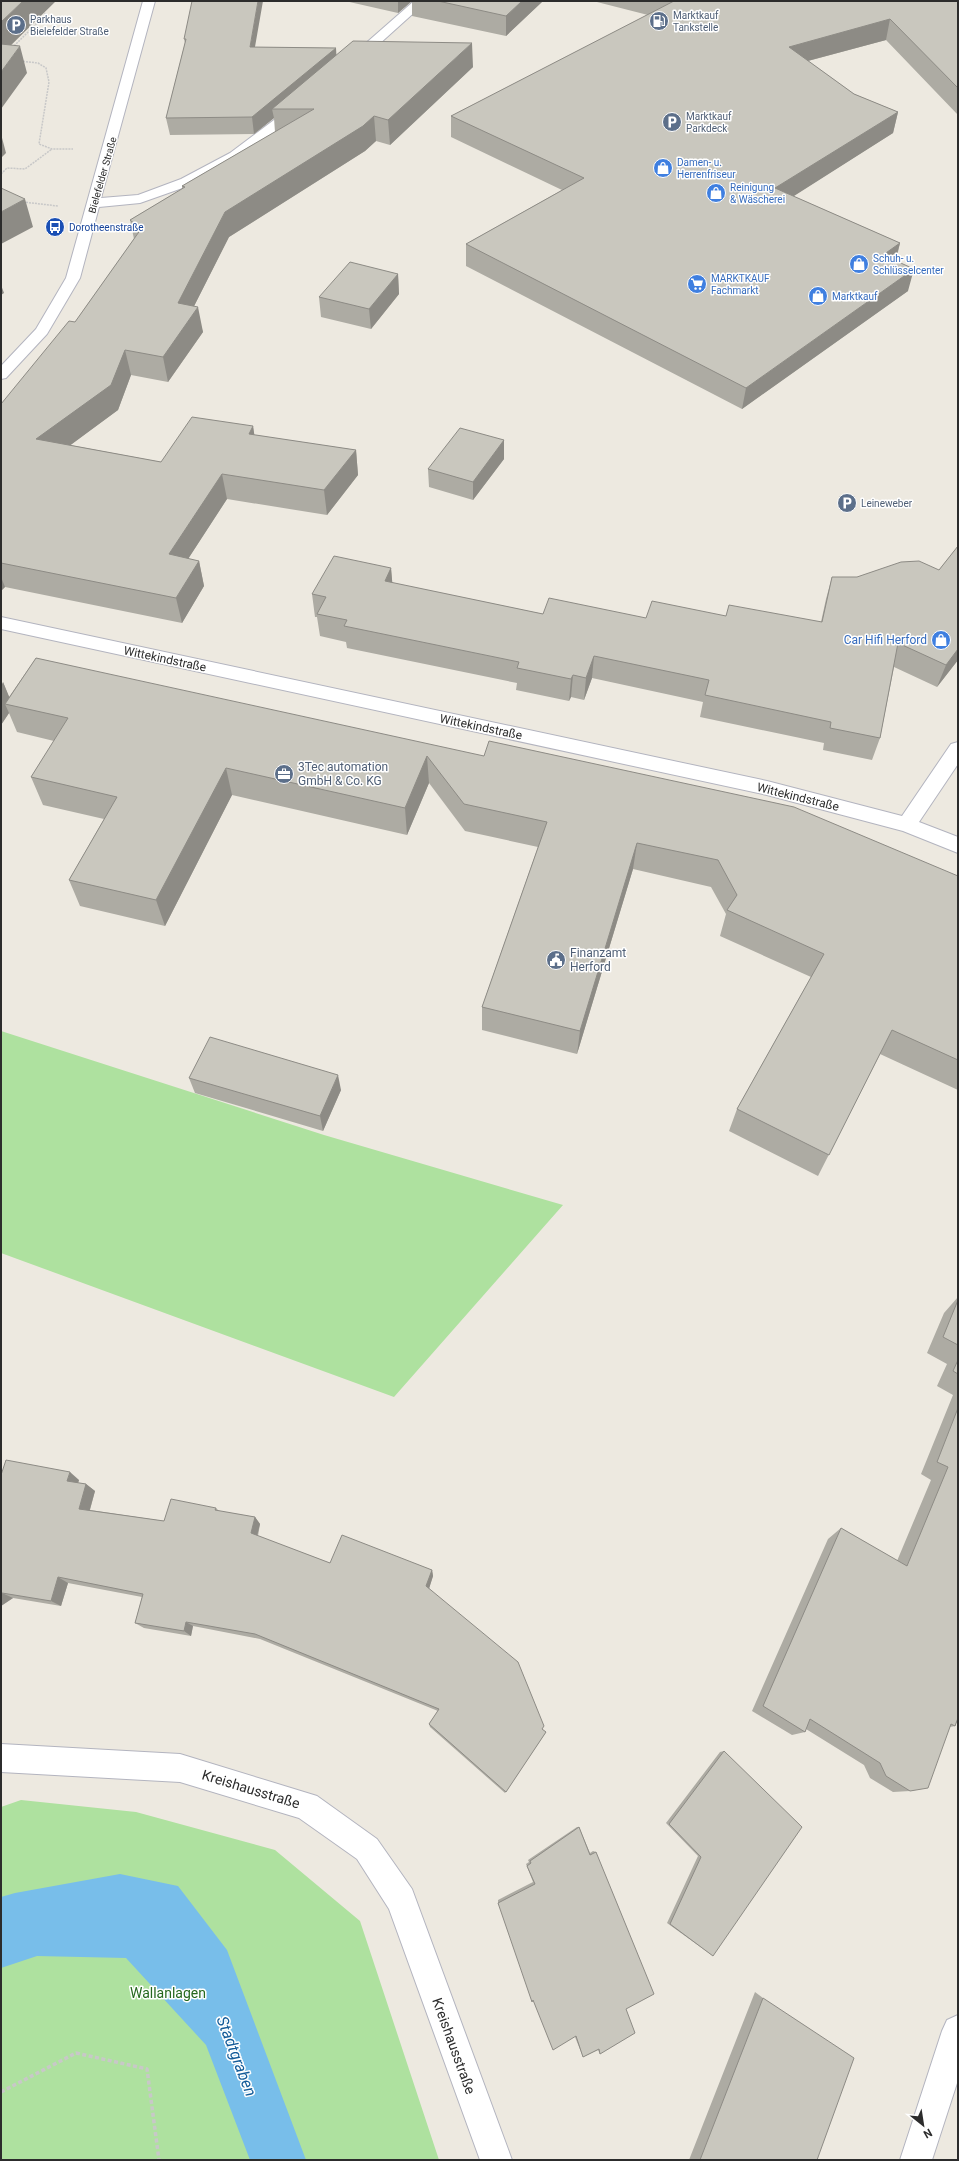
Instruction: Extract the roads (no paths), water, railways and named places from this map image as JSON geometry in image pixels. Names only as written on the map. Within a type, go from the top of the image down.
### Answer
[{"type":"street","name":"Bielefelder Straße","points":[[1,375],[42,331],[73,278],[110,150],[149,1]]},
{"type":"street","points":[[344,69],[421,1]]},
{"type":"street","points":[[94,203],[140,199],[186,182],[235,156],[266,134],[308,99]]},
{"type":"street","name":"Wittekindstraße","points":[[1,623],[767,788],[907,825],[958,845]]},
{"type":"street","points":[[907,825],[958,749]]},
{"type":"street","name":"Kreishausstraße","points":[[1,1758],[180,1768],[307,1806],[367,1849],[401,1900],[496,2160]]},
{"type":"street","points":[[916,2160],[958,2030]]},
{"type":"water","name":"Stadtgraben","points":[[120,1874],[178,1886],[227,1950],[306,2160],[250,2160],[206,2045],[126,1958],[37,1956],[1,1968],[1,1897],[15,1893]]},
{"type":"place","name":"Marktkauf Tankstelle","points":[[659,21]]},
{"type":"place","name":"Parkhaus Bielefelder Straße","points":[[16,25]]},
{"type":"place","name":"Marktkauf Parkdeck","points":[[672,122]]},
{"type":"place","name":"Damen- u. Herrenfriseur","points":[[663,168]]},
{"type":"place","name":"Reinigung & Wäscherei","points":[[716,193]]},
{"type":"place","name":"Dorotheenstraße","points":[[55,227]]},
{"type":"place","name":"Schuh- u. Schlüsselcenter","points":[[859,264]]},
{"type":"place","name":"MARKTKAUF Fachmarkt","points":[[697,284]]},
{"type":"place","name":"Marktkauf","points":[[818,296]]},
{"type":"place","name":"Leineweber","points":[[847,503]]},
{"type":"place","name":"Car Hifi Herford","points":[[941,640]]},
{"type":"place","name":"3Tec automation GmbH & Co. KG","points":[[284,774]]},
{"type":"place","name":"Finanzamt Herford","points":[[556,960]]},
{"type":"park label","name":"Wallanlagen","points":[[168,1993]]}]
